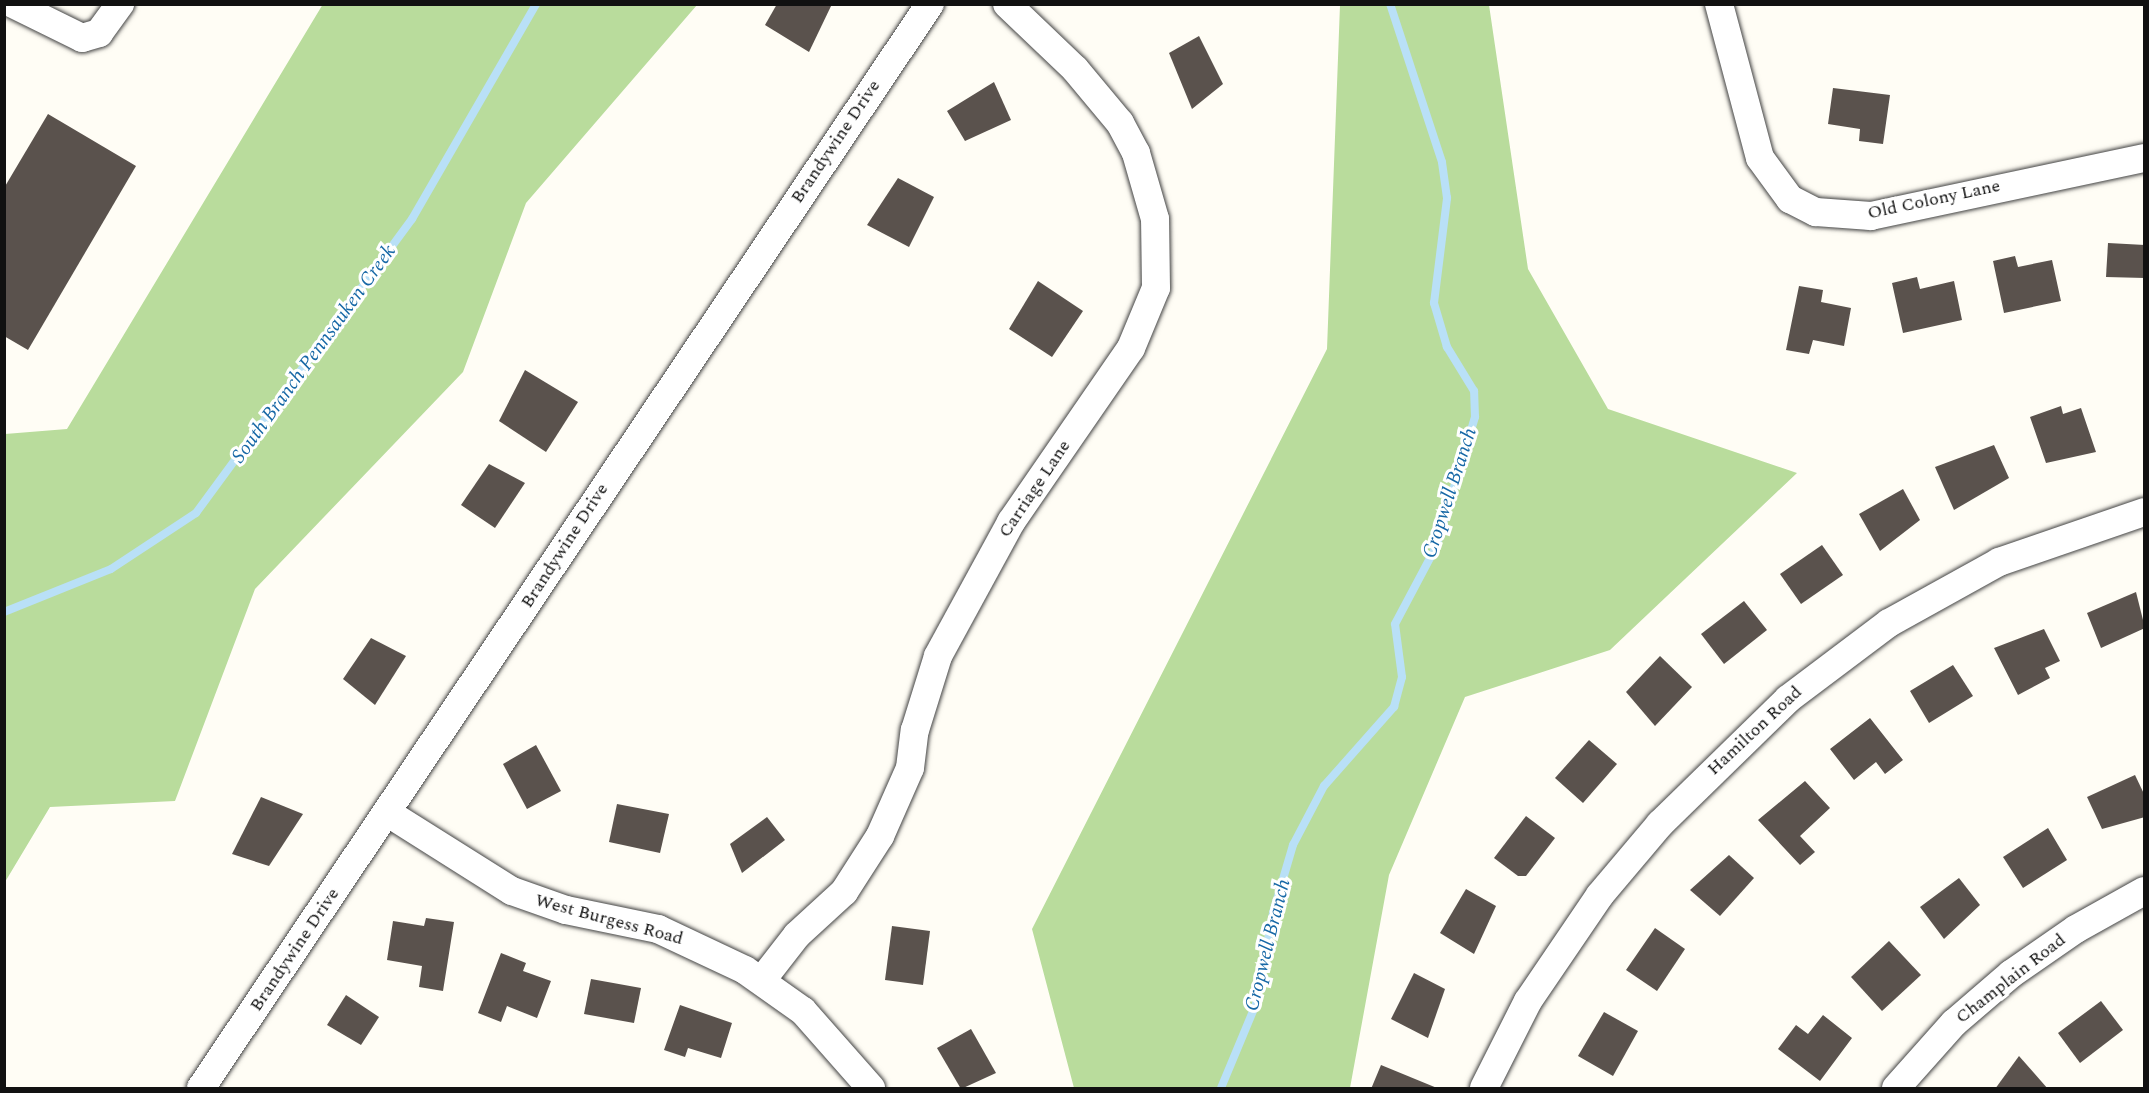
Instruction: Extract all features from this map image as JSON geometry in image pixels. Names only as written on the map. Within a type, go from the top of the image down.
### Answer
[{"type":"street","points":[[13,4],[82,38],[99,33],[120,4]]},
{"type":"street","name":"Brandywine Drive","points":[[201,1089],[930,4]]},
{"type":"street","name":"Carriage Lane","points":[[762,980],[797,935],[844,892],[880,836],[910,768],[915,730],[938,656],[1011,522],[1131,348],[1156,288],[1155,219],[1130,143],[1075,69],[1007,4]]},
{"type":"street","name":"Old Colony Lane","points":[[1719,4],[1760,158],[1790,199],[1816,212],[1871,216],[2145,158]]},
{"type":"street","name":"Hamilton Road","points":[[1484,1089],[1528,1002],[1600,895],[1660,824],[1788,699],[1889,623],[1999,562],[2145,512]]},
{"type":"street","name":"West Burgess Road","points":[[388,813],[512,891],[566,910],[658,929],[762,980],[826,1033],[871,1089]]},
{"type":"street","name":"Champlain Road","points":[[1896,1089],[1954,1023],[2011,974],[2076,929],[2145,891]]},
{"type":"green space","points":[[323,4],[697,5],[526,203],[463,372],[255,589],[175,801],[50,807],[5,882],[5,434],[67,429]]},
{"type":"green space","points":[[1340,5],[1489,5],[1528,269],[1608,409],[1797,473],[1610,650],[1465,697],[1389,875],[1350,1088],[1074,1088],[1032,929],[1327,349]]},
{"type":"building","points":[[777,4],[832,4],[809,52],[765,25]]},
{"type":"building","points":[[1199,36],[1223,84],[1192,109],[1169,53]]},
{"type":"building","points":[[994,82],[1011,120],[965,141],[947,111]]},
{"type":"building","points":[[1833,88],[1890,95],[1883,144],[1859,141],[1860,129],[1828,124]]},
{"type":"building","points":[[48,114],[136,166],[28,350],[4,336],[4,188]]},
{"type":"building","points":[[898,178],[934,197],[909,247],[867,225]]},
{"type":"building","points":[[2108,243],[2145,245],[2145,278],[2106,277]]},
{"type":"building","points":[[2015,256],[2018,267],[2052,260],[2061,301],[2004,313],[1993,261]]},
{"type":"building","points":[[1917,277],[1920,289],[1954,281],[1962,320],[1903,333],[1892,283]]},
{"type":"building","points":[[1038,281],[1083,311],[1052,357],[1009,329]]},
{"type":"building","points":[[1799,286],[1823,290],[1821,302],[1851,308],[1844,346],[1813,340],[1809,354],[1786,350]]},
{"type":"building","points":[[525,370],[578,402],[546,452],[499,421]]},
{"type":"building","points":[[2061,406],[2063,414],[2081,408],[2096,452],[2046,463],[2030,417]]},
{"type":"building","points":[[1994,445],[2009,478],[1954,510],[1935,467]]},
{"type":"building","points":[[489,464],[525,483],[495,528],[461,505]]},
{"type":"building","points":[[1903,489],[1920,520],[1880,551],[1859,514]]},
{"type":"building","points":[[1822,545],[1843,575],[1801,604],[1780,574]]},
{"type":"building","points":[[2136,592],[2145,628],[2101,648],[2087,613]]},
{"type":"building","points":[[1744,601],[1767,630],[1724,664],[1701,634]]},
{"type":"building","points":[[2044,629],[2060,661],[2045,668],[2050,678],[2018,695],[1994,648]]},
{"type":"building","points":[[371,638],[406,656],[375,705],[343,679]]},
{"type":"building","points":[[1660,656],[1692,687],[1655,726],[1626,692]]},
{"type":"building","points":[[1953,665],[1973,696],[1929,723],[1910,691]]},
{"type":"building","points":[[1870,718],[1903,760],[1885,774],[1876,762],[1854,780],[1830,749]]},
{"type":"building","points":[[1589,740],[1617,764],[1583,803],[1555,778]]},
{"type":"building","points":[[536,745],[561,791],[527,809],[503,764]]},
{"type":"building","points":[[2135,775],[2145,796],[2145,817],[2102,829],[2087,797]]},
{"type":"building","points":[[1805,781],[1830,808],[1800,836],[1815,852],[1800,865],[1758,820]]},
{"type":"building","points":[[261,797],[303,814],[269,866],[232,854]]},
{"type":"building","points":[[617,804],[669,814],[660,853],[609,842]]},
{"type":"building","points":[[1526,816],[1555,838],[1526,876],[1518,876],[1494,858]]},
{"type":"building","points":[[767,817],[785,840],[742,873],[730,844]]},
{"type":"building","points":[[2048,828],[2067,860],[2023,888],[2003,857]]},
{"type":"building","points":[[1729,855],[1754,878],[1720,916],[1690,890]]},
{"type":"building","points":[[1959,878],[1980,905],[1944,939],[1920,907]]},
{"type":"building","points":[[1466,889],[1496,906],[1474,954],[1440,933]]},
{"type":"building","points":[[426,918],[454,922],[443,991],[419,987],[422,966],[387,960],[393,921],[424,926]]},
{"type":"building","points":[[892,926],[930,931],[923,985],[885,980]]},
{"type":"building","points":[[1655,928],[1685,949],[1657,991],[1626,970]]},
{"type":"building","points":[[1889,941],[1921,975],[1882,1011],[1851,977]]},
{"type":"building","points":[[501,953],[526,963],[523,971],[551,981],[537,1018],[507,1006],[501,1022],[478,1013]]},
{"type":"building","points":[[1414,973],[1445,989],[1428,1038],[1391,1019]]},
{"type":"building","points":[[591,979],[641,988],[634,1023],[584,1014]]},
{"type":"building","points":[[346,995],[379,1017],[361,1045],[327,1025]]},
{"type":"building","points":[[2101,1001],[2123,1030],[2080,1063],[2058,1033]]},
{"type":"building","points":[[680,1005],[732,1023],[721,1058],[688,1048],[685,1057],[664,1050]]},
{"type":"building","points":[[1604,1012],[1638,1031],[1613,1076],[1578,1056]]},
{"type":"building","points":[[1823,1015],[1852,1038],[1820,1081],[1778,1049],[1796,1025],[1808,1034]]},
{"type":"building","points":[[971,1029],[996,1073],[961,1089],[937,1048]]},
{"type":"building","points":[[2019,1056],[2048,1089],[1995,1089]]},
{"type":"building","points":[[1381,1065],[1437,1088],[1437,1089],[1371,1089]]},
{"type":"waterway","name":"South Branch Pennsauken Creek","points":[[4,612],[111,569],[196,513],[412,219],[536,4]]},
{"type":"waterway","name":"Cropwell Branch","points":[[1221,1088],[1256,1004],[1273,913],[1293,845],[1324,786],[1394,707],[1402,677],[1395,624],[1436,547],[1475,417],[1474,391],[1447,347],[1434,303],[1447,198],[1442,162],[1390,4]]}]
